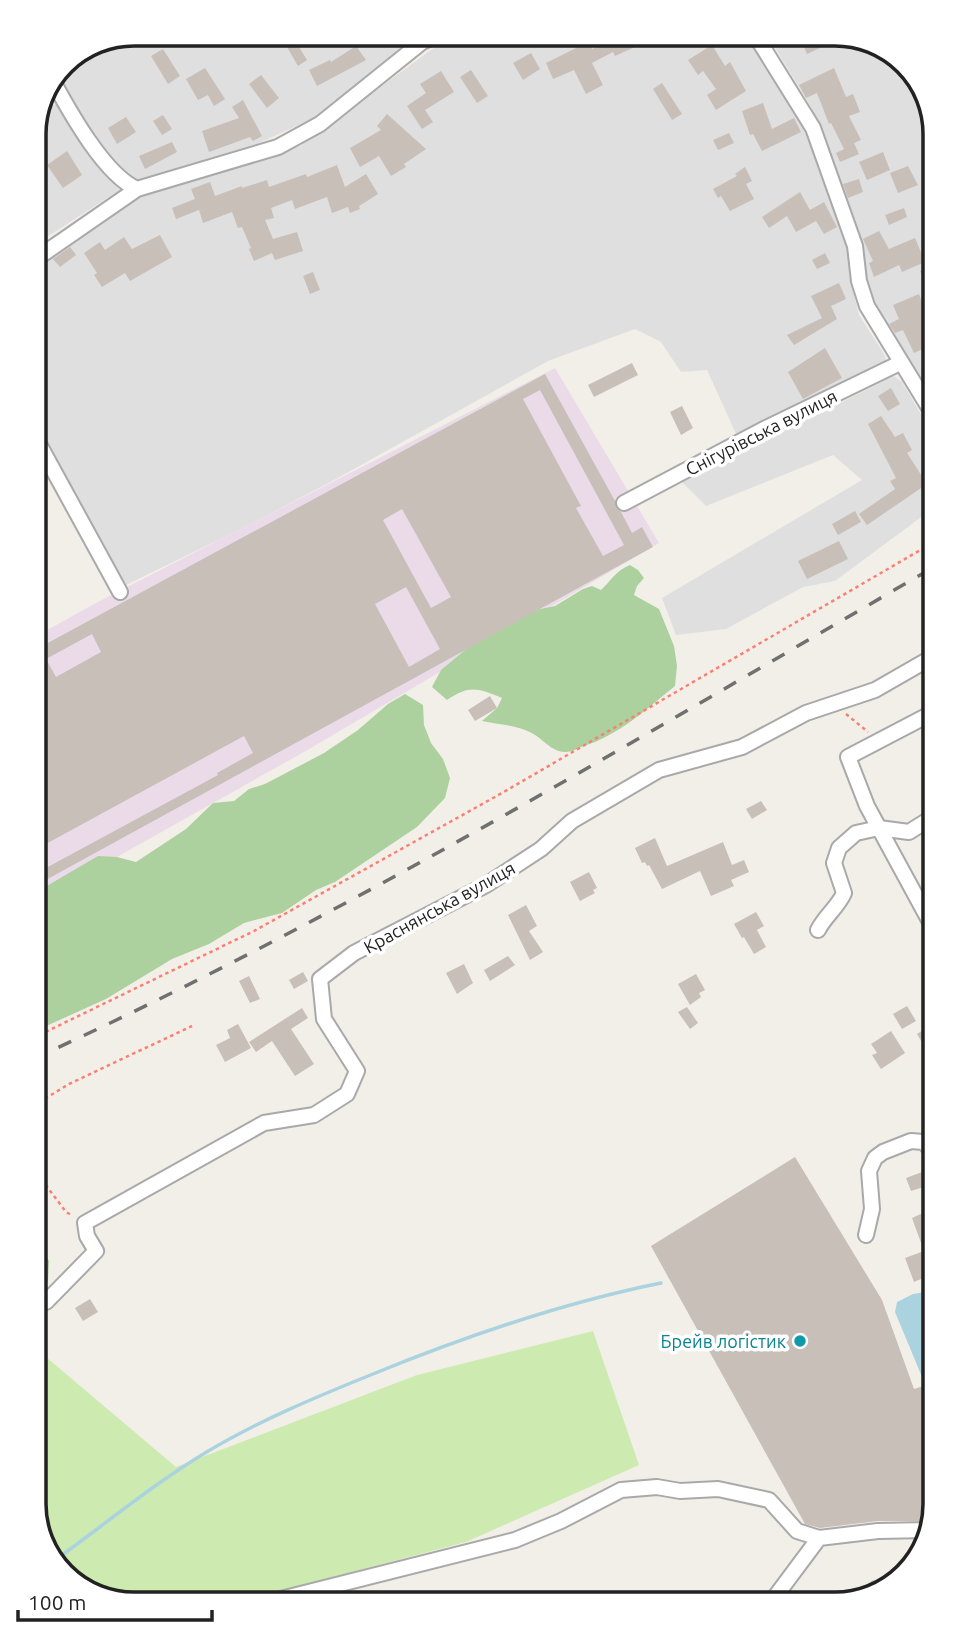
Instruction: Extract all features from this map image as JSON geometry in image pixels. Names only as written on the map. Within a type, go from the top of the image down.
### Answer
[{"type":"street","points":[[46,252],[137,189],[278,146],[320,124],[416,46]]},
{"type":"street","points":[[762,46],[813,128],[855,246],[859,281],[867,306],[923,399]]},
{"type":"street","points":[[58,89],[74,118],[119,178],[137,189]]},
{"type":"street","name":"Снігурівська вулиця","points":[[624,503],[766,428],[900,363]]},
{"type":"street","points":[[46,457],[120,592]]},
{"type":"street","name":"Краснянська вулиця","points":[[85,1223],[264,1123],[314,1115],[347,1094],[357,1071],[324,1019],[320,979],[354,953],[486,885],[541,849],[572,821],[659,770],[742,747],[806,713],[875,690],[923,662]]},
{"type":"street","points":[[923,717],[848,757],[867,806],[923,909]]},
{"type":"street","points":[[818,930],[839,904],[844,893],[834,863],[839,848],[856,833],[879,828],[909,832],[923,823]]},
{"type":"street","points":[[866,1235],[872,1209],[869,1171],[875,1158],[911,1141],[923,1142]]},
{"type":"street","points":[[46,1302],[96,1251],[87,1236],[85,1223]]},
{"type":"street","points":[[308,1592],[514,1540],[561,1521],[621,1490],[657,1486],[680,1491],[718,1489],[769,1500],[797,1531],[819,1538],[878,1531],[920,1530]]},
{"type":"street","points":[[779,1592],[819,1538]]},
{"type":"path","points":[[46,1032],[254,931],[502,793],[923,549]]},
{"type":"path","points":[[834,704],[878,741]]},
{"type":"path","points":[[46,1098],[69,1084],[192,1027]]},
{"type":"path","points":[[46,1186],[66,1213],[85,1223]]},
{"type":"shaded area","points":[[406,46],[316,117],[250,147],[135,180],[46,238],[48,111],[66,97],[60,85],[71,71],[100,52],[116,47]]},
{"type":"shaded area","points":[[436,46],[756,46],[795,106],[852,251],[849,274],[859,315],[887,363],[737,436],[707,370],[681,372],[661,342],[635,329],[548,361],[336,479],[126,585],[46,441],[46,256],[140,192],[300,146]]},
{"type":"shaded area","points":[[774,46],[841,46],[864,50],[884,60],[902,75],[919,105],[923,133],[923,391],[890,340],[865,282],[859,245],[811,107]]},
{"type":"shaded area","points":[[555,368],[659,543],[304,752],[46,897],[46,631]]},
{"type":"shaded area","points":[[894,376],[902,382],[923,418],[923,516],[835,581],[803,587],[726,629],[676,635],[662,598],[862,480],[833,455],[706,506],[682,482]]},
{"type":"shaded area","points":[[873,1580],[879,1581],[864,1588],[860,1589]]},
{"type":"green space","points":[[630,565],[644,578],[634,595],[659,609],[674,646],[677,666],[675,686],[620,729],[595,742],[562,752],[525,730],[482,721],[497,708],[502,698],[486,692],[468,690],[447,700],[432,687],[441,670],[471,645],[536,610],[555,606],[583,589],[592,586],[601,590],[617,573]]},
{"type":"green space","points":[[405,694],[423,705],[424,725],[450,778],[445,798],[417,827],[335,882],[316,890],[282,913],[244,923],[209,944],[172,959],[106,999],[46,1026],[46,886],[98,856],[136,862],[186,829],[213,803],[234,801],[249,789],[265,784],[324,753],[358,730],[388,704]]},
{"type":"green space","points":[[46,1256],[49,1261],[46,1282]]},
{"type":"green space","points":[[593,1331],[639,1465],[466,1542],[275,1592],[116,1591],[94,1583],[75,1571],[55,1544],[46,1516],[46,1357],[176,1467],[417,1375]]},
{"type":"water","points":[[923,1292],[922,1377],[895,1312],[897,1302]]},
{"type":"building","points":[[298,46],[307,60],[298,66],[287,47]]},
{"type":"building","points":[[356,46],[366,60],[317,86],[309,70],[330,60],[331,62]]},
{"type":"building","points":[[580,46],[590,46],[592,49],[599,46],[635,47],[615,56],[613,52],[592,63],[603,85],[586,94],[574,70],[553,79],[546,63]]},
{"type":"building","points":[[713,46],[725,66],[730,62],[746,91],[716,110],[707,95],[716,89],[703,71],[698,75],[688,60]]},
{"type":"building","points":[[804,46],[824,46],[807,54]]},
{"type":"building","points":[[163,49],[180,76],[168,84],[151,56]]},
{"type":"building","points":[[531,53],[540,69],[523,80],[513,63]]},
{"type":"building","points":[[205,68],[225,99],[214,106],[208,95],[198,100],[186,79]]},
{"type":"building","points":[[834,68],[846,97],[853,94],[860,112],[849,116],[861,140],[854,143],[859,154],[840,162],[836,153],[844,149],[831,123],[829,124],[817,93],[806,98],[799,85]]},
{"type":"building","points":[[471,70],[488,96],[477,103],[460,77]]},
{"type":"building","points":[[441,71],[454,92],[425,110],[433,122],[422,129],[407,106],[426,93],[420,84]]},
{"type":"building","points":[[261,75],[279,98],[267,108],[249,84]]},
{"type":"building","points":[[662,83],[682,114],[672,120],[653,89]]},
{"type":"building","points":[[243,100],[262,136],[253,141],[250,137],[209,152],[202,131],[239,118],[232,107]]},
{"type":"building","points":[[763,103],[772,129],[794,118],[801,132],[762,151],[753,134],[750,135],[742,111]]},
{"type":"building","points":[[387,114],[426,149],[391,176],[379,156],[360,167],[350,148],[381,130],[377,126]]},
{"type":"building","points":[[163,115],[172,129],[162,135],[153,121]]},
{"type":"building","points":[[126,117],[136,132],[117,144],[108,128]]},
{"type":"building","points":[[729,133],[734,143],[718,150],[713,140]]},
{"type":"building","points":[[172,142],[177,152],[145,169],[139,156]]},
{"type":"building","points":[[67,151],[82,175],[63,188],[47,165]]},
{"type":"building","points":[[883,152],[890,170],[867,180],[859,162]]},
{"type":"building","points":[[337,165],[345,187],[366,174],[378,194],[359,206],[360,209],[350,213],[348,207],[332,213],[327,197],[295,209],[292,200],[271,208],[274,218],[265,220],[273,239],[297,232],[303,251],[275,260],[272,253],[254,261],[242,227],[238,228],[232,212],[203,223],[199,210],[176,219],[172,208],[195,199],[191,189],[210,182],[215,196],[267,180],[269,187],[306,174],[307,177]]},
{"type":"building","points":[[908,166],[918,185],[898,193],[890,173]]},
{"type":"building","points":[[745,167],[752,181],[746,184],[754,199],[730,211],[713,189],[737,176],[735,174]]},
{"type":"building","points":[[859,179],[863,192],[848,198],[843,184]]},
{"type":"building","points":[[800,192],[810,210],[824,202],[837,227],[824,234],[816,221],[796,232],[787,216],[769,228],[762,217]]},
{"type":"building","points":[[904,208],[907,217],[889,225],[885,215]]},
{"type":"building","points":[[879,231],[889,249],[915,238],[923,263],[902,272],[899,265],[874,277],[869,263],[873,261],[863,239]]},
{"type":"building","points":[[160,235],[172,257],[130,281],[125,273],[102,287],[94,275],[97,273],[84,253],[100,242],[105,250],[124,237],[132,249]]},
{"type":"building","points":[[70,247],[76,255],[60,267],[53,259]]},
{"type":"building","points":[[825,253],[830,263],[817,269],[812,260]]},
{"type":"building","points":[[313,272],[320,290],[310,294],[303,276]]},
{"type":"building","points":[[839,283],[846,299],[831,306],[837,319],[794,345],[787,335],[822,318],[811,296]]},
{"type":"building","points":[[919,294],[923,304],[923,349],[914,353],[903,330],[895,333],[889,324],[899,319],[893,305]]},
{"type":"building","points":[[825,348],[842,378],[803,399],[788,372]]},
{"type":"building","points":[[632,363],[638,375],[594,397],[588,385]]},
{"type":"building","points":[[545,374],[615,501],[616,508],[632,533],[642,527],[653,547],[46,880],[46,868],[218,775],[217,773],[253,753],[244,736],[46,844],[46,659],[46,644]],"holes":[[[540,390],[624,545],[603,556],[576,508],[581,506],[523,399]],[[402,509],[451,597],[431,608],[383,520]],[[406,587],[440,649],[409,667],[375,604]],[[92,634],[101,652],[56,677],[46,659]]]},
{"type":"building","points":[[891,388],[900,404],[888,411],[878,396]]},
{"type":"building","points":[[682,406],[693,428],[681,435],[670,412]]},
{"type":"building","points":[[881,416],[895,437],[903,433],[912,450],[907,453],[923,478],[923,487],[867,525],[859,514],[895,489],[890,481],[896,478],[868,424]]},
{"type":"building","points":[[855,511],[861,522],[838,535],[832,524]]},
{"type":"building","points":[[839,541],[848,559],[807,579],[798,561]]},
{"type":"building","points":[[490,696],[497,708],[475,721],[468,710]]},
{"type":"building","points":[[761,801],[767,810],[752,819],[746,809]]},
{"type":"building","points":[[655,838],[667,866],[723,842],[732,865],[744,860],[749,872],[731,880],[734,886],[711,896],[700,871],[662,889],[649,865],[642,863],[635,848]]},
{"type":"building","points":[[589,872],[597,888],[593,890],[595,893],[580,901],[570,882]]},
{"type":"building","points":[[526,905],[537,926],[529,931],[543,952],[530,960],[508,915]]},
{"type":"building","points":[[756,912],[764,926],[757,930],[766,947],[754,954],[734,924]]},
{"type":"building","points":[[508,956],[515,965],[490,981],[484,970]]},
{"type":"building","points":[[464,964],[473,983],[457,994],[446,973]]},
{"type":"building","points":[[303,972],[308,981],[294,989],[289,980]]},
{"type":"building","points":[[696,974],[705,990],[699,993],[701,997],[690,1005],[678,984]]},
{"type":"building","points":[[249,976],[260,999],[250,1003],[239,981]]},
{"type":"building","points":[[907,1006],[916,1021],[902,1029],[893,1014]]},
{"type":"building","points":[[687,1007],[698,1023],[690,1029],[678,1012]]},
{"type":"building","points":[[302,1008],[308,1018],[291,1029],[314,1064],[295,1076],[272,1041],[256,1052],[249,1042]]},
{"type":"building","points":[[238,1024],[251,1048],[225,1062],[216,1045],[230,1038],[227,1030]]},
{"type":"building","points":[[923,1030],[923,1044],[917,1034]]},
{"type":"building","points":[[891,1031],[905,1053],[881,1069],[872,1055],[877,1053],[871,1044]]},
{"type":"building","name":"Брейв логістик","points":[[795,1157],[882,1300],[914,1389],[923,1386],[922,1521],[878,1521],[820,1528],[805,1524],[651,1246]]},
{"type":"building","points":[[923,1172],[923,1187],[911,1191],[906,1178]]},
{"type":"building","points":[[923,1213],[923,1248],[912,1218]]},
{"type":"building","points":[[923,1251],[923,1284],[921,1279],[914,1282],[905,1258]]},
{"type":"building","points":[[90,1299],[98,1312],[83,1321],[75,1308]]},
{"type":"waterway","points":[[62,1555],[185,1465],[225,1441],[288,1410],[479,1334],[587,1300],[661,1283]]},
{"type":"railway","points":[[46,1053],[149,1004],[378,886],[923,574]]},
{"type":"place","name":"Брейв логістик","points":[[800,1341]]}]
